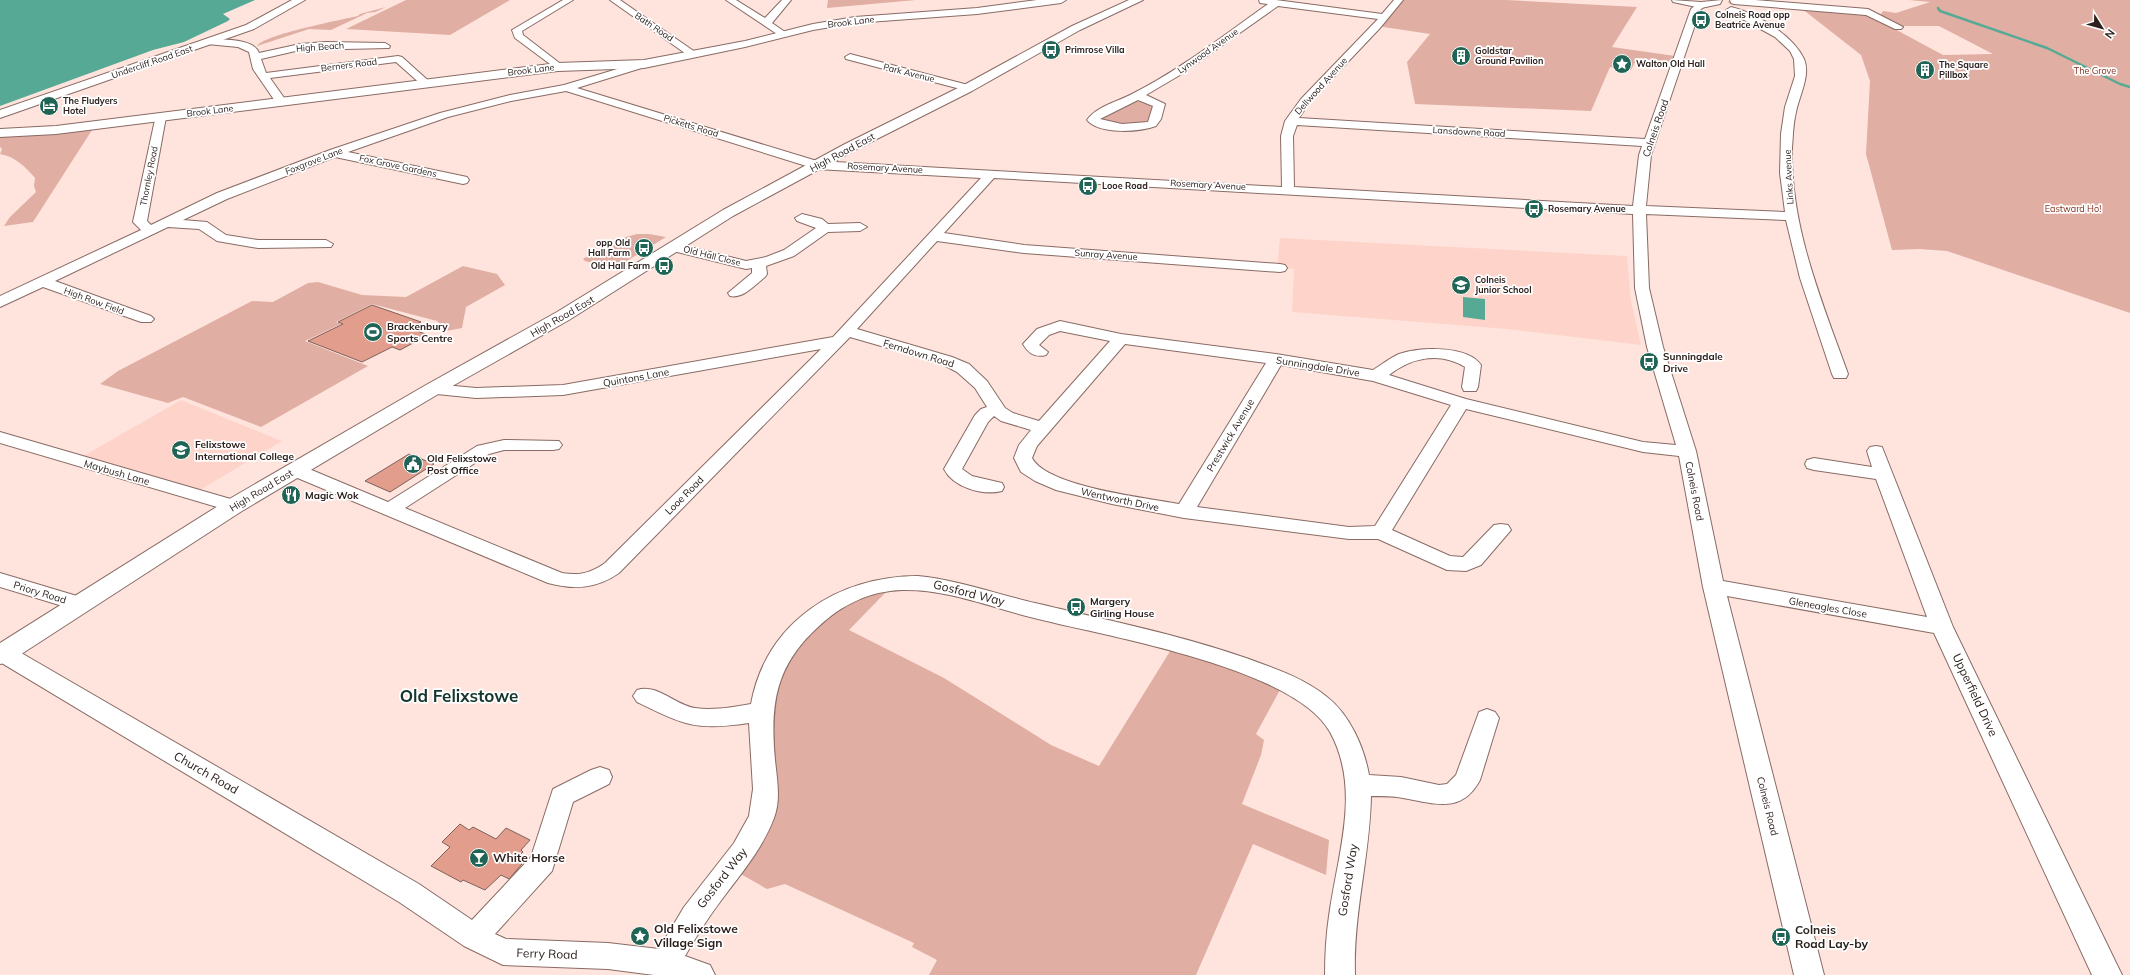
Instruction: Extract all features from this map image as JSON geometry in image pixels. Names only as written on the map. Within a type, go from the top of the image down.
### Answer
[{"type":"street","name":"Undercliff Road East","points":[[0,114],[250,27],[300,0]]},
{"type":"street","points":[[558,67],[518,36],[517,30],[569,0]]},
{"type":"street","name":"Bath Road","points":[[614,0],[693,54]]},
{"type":"street","points":[[730,0],[767,22],[783,34]]},
{"type":"street","points":[[767,22],[787,0]]},
{"type":"street","name":"Brook Lane","points":[[0,133],[56,130],[558,67],[644,64],[855,20],[978,11],[1061,0]]},
{"type":"street","points":[[1260,0],[1384,17]]},
{"type":"street","name":"Dellwood Avenue","points":[[1288,189],[1287,136],[1291,121],[1305,101],[1399,0]]},
{"type":"street","points":[[1112,2],[1132,3]]},
{"type":"street","name":"High Road East","points":[[1,654],[234,506],[433,389],[563,316],[728,213],[816,165],[968,88],[1076,28],[1132,3]]},
{"type":"street","name":"Lynwood Avenue","points":[[1137,96],[1156,102],[1159,105],[1155,119],[1150,125],[1138,128],[1108,126],[1093,120],[1097,115],[1137,96],[1172,76],[1276,3]]},
{"type":"street","name":"Links Avenue","points":[[1698,3],[1731,4],[1781,37],[1793,49],[1800,62],[1801,75],[1792,103],[1787,139],[1787,170],[1792,216],[1803,264],[1840,374]]},
{"type":"street","name":"Colneis Road","points":[[1698,3],[1648,143],[1643,166],[1639,210],[1642,250],[1642,288],[1648,317],[1687,451],[1714,587],[1809,975]]},
{"type":"street","points":[[1731,4],[1868,12],[1898,27]]},
{"type":"street","points":[[210,42],[249,47],[254,51],[258,69],[281,102]]},
{"type":"street","name":"High Beach","points":[[255,56],[300,47],[326,45],[385,46]]},
{"type":"street","name":"Park Avenue","points":[[850,58],[968,88]]},
{"type":"street","name":"Berners Road","points":[[263,76],[398,59],[427,84]]},
{"type":"street","name":"Foxgrove Lane","points":[[0,302],[222,196],[334,153],[444,115],[510,98],[566,88],[644,64]]},
{"type":"street","name":"Picketts Road","points":[[566,88],[816,165]]},
{"type":"street","name":"Thornley Road","points":[[149,230],[140,222],[160,117]]},
{"type":"street","name":"Lansdowne Road","points":[[1291,121],[1648,143]]},
{"type":"street","name":"Fox Grove Gardens","points":[[334,153],[463,180]]},
{"type":"street","name":"Rosemary Avenue","points":[[816,165],[1288,189],[1639,210],[1792,216]]},
{"type":"street","name":"Looe Road","points":[[295,470],[389,510],[566,581],[576,582],[594,578],[612,568],[842,336],[991,174]]},
{"type":"street","points":[[802,218],[817,222],[825,228],[860,227]]},
{"type":"street","points":[[166,222],[202,225],[222,238],[258,244],[326,244]]},
{"type":"street","name":"Old Hall Close","points":[[674,247],[739,263],[758,264],[789,253],[825,228]]},
{"type":"street","name":"Sunray Avenue","points":[[933,236],[1024,249],[1280,268]]},
{"type":"street","points":[[735,293],[760,274],[758,264]]},
{"type":"street","name":"High Row Field","points":[[43,282],[146,319]]},
{"type":"street","name":"Sunningdale Drive","points":[[1040,352],[1033,348],[1031,344],[1043,332],[1056,327],[1069,327],[1121,339],[1276,359],[1376,376],[1461,403],[1642,447],[1687,451]]},
{"type":"street","name":"Quintons Lane","points":[[433,389],[476,393],[563,390],[842,336]]},
{"type":"street","name":"Ferndown Road","points":[[842,336],[946,360],[963,368],[981,385],[997,410],[1007,417],[1043,428]]},
{"type":"street","name":"Wentworth Drive","points":[[1121,339],[1028,445],[1024,454],[1025,464],[1035,474],[1063,486],[1184,512],[1349,533],[1382,532],[1437,560],[1458,564],[1466,564],[1474,560],[1501,530]]},
{"type":"street","points":[[1376,376],[1405,357],[1424,354],[1452,356],[1467,360],[1472,365],[1470,387]]},
{"type":"street","name":"Prestwick Avenue","points":[[1184,512],[1276,359]]},
{"type":"street","points":[[1382,532],[1461,403]]},
{"type":"street","points":[[995,487],[967,481],[957,475],[953,469],[981,419],[987,413],[997,410]]},
{"type":"street","name":"Maybush Lane","points":[[0,437],[234,506]]},
{"type":"street","points":[[389,510],[483,450],[504,445],[553,445]]},
{"type":"street","name":"Upperfield Drive","points":[[1876,451],[1942,627],[2107,975]]},
{"type":"street","points":[[1814,464],[1884,474]]},
{"type":"street","name":"Priory Road","points":[[0,580],[79,604]]},
{"type":"street","name":"Gosford Way","points":[[666,963],[698,908],[745,851],[761,818],[766,796],[760,712],[766,685],[780,656],[799,632],[823,610],[841,599],[868,588],[888,584],[926,583],[964,589],[1033,610],[1179,643],[1229,660],[1292,686],[1324,708],[1339,726],[1351,749],[1360,785],[1359,814],[1342,907],[1340,975]]},
{"type":"street","name":"Gleneagles Close","points":[[1714,587],[1942,627]]},
{"type":"street","name":"Church Road","points":[[1,654],[409,893]]},
{"type":"street","points":[[645,696],[678,712],[697,717],[709,718],[760,712]]},
{"type":"street","points":[[1360,785],[1401,787],[1439,795],[1454,793],[1466,780],[1486,718]]},
{"type":"street","points":[[474,937],[543,863],[562,796],[600,777]]},
{"type":"street","name":"Ferry Road","points":[[409,893],[474,937],[503,952],[608,956],[666,963],[700,975]]},
{"type":"shaded area","name":"Colneis Junior School","points":[[1280,238],[1627,256],[1631,301],[1641,345],[1507,329],[1292,312],[1294,269],[1277,268]]},
{"type":"shaded area","name":"Felixstowe International College","points":[[181,400],[282,441],[195,493],[78,459]]},
{"type":"green space","points":[[406,0],[510,0],[450,35],[346,29]]},
{"type":"green space","points":[[828,0],[916,0],[827,8]]},
{"type":"green space","points":[[1399,0],[1506,0],[1637,7],[1612,47],[1675,56],[1672,63],[1637,58],[1631,70],[1610,67],[1591,111],[1415,104],[1407,62],[1430,34],[1377,26]]},
{"type":"green space","points":[[1909,0],[2130,0],[2130,313],[1947,251],[1920,249],[1892,250],[1866,154],[1870,81],[1861,55],[1801,8],[1728,3],[1729,1],[1865,13],[1943,55],[1993,54],[1939,26],[1901,26],[1874,13],[1881,14],[1883,11],[1896,13],[1930,2]]},
{"type":"green space","points":[[386,7],[371,14],[375,12],[367,13],[331,30],[309,29],[257,46],[273,37],[288,32],[358,16],[360,14]]},
{"type":"green space","points":[[1136,101],[1156,105],[1150,122],[1145,125],[1107,124],[1096,118]]},
{"type":"green space","points":[[92,130],[33,222],[4,226],[10,217],[36,192],[34,186],[35,178],[28,170],[10,157],[0,154],[2,149],[0,147],[0,137]]},
{"type":"green space","points":[[637,234],[649,234],[666,237],[617,267],[613,268],[585,261],[583,259],[608,251],[612,249],[613,243],[619,239]]},
{"type":"green space","points":[[463,266],[497,274],[505,285],[466,307],[462,328],[446,331],[437,321],[372,304],[336,322],[341,324],[305,341],[368,366],[261,427],[183,397],[168,403],[100,384],[118,371],[252,301],[273,302],[308,283],[318,282],[362,295],[406,297]]},
{"type":"green space","points":[[886,592],[849,630],[944,678],[1051,745],[1099,766],[1172,648],[1241,671],[1281,688],[1256,734],[1264,740],[1261,755],[1242,804],[1329,840],[1326,875],[1253,844],[1196,975],[929,975],[937,960],[912,947],[914,943],[785,884],[767,889],[739,873],[770,721],[773,692],[787,660],[809,632],[838,609],[869,595]]},
{"type":"water","points":[[0,0],[255,0],[223,14],[230,19],[228,21],[184,42],[153,50],[0,106]]},
{"type":"water","points":[[1463,297],[1485,299],[1485,320],[1463,317]]},
{"type":"building","name":"Brackenbury Sports Centre","points":[[372,305],[421,322],[409,328],[428,335],[400,350],[392,347],[362,362],[308,341],[343,324],[338,322]]},
{"type":"building","points":[[409,454],[434,464],[390,492],[365,481]]},
{"type":"building","points":[[460,824],[469,830],[473,827],[496,839],[506,828],[530,840],[521,850],[523,852],[515,860],[522,864],[509,879],[501,875],[485,890],[463,880],[461,882],[431,866],[450,847],[442,842]]},
{"type":"waterway","points":[[1938,8],[1940,11],[2047,48],[2120,84],[2130,87]]},
{"type":"place","name":"Colneis Road opp Beatrice Avenue","points":[[1701,20]]},
{"type":"place","name":"Primrose Villa","points":[[1051,50]]},
{"type":"place","name":"Goldstar Ground Pavilion","points":[[1461,56]]},
{"type":"place","name":"Walton Old Hall","points":[[1622,64]]},
{"type":"place","name":"The Square Pillbox","points":[[1925,70]]},
{"type":"place","name":"The Fludyers Hotel","points":[[49,106]]},
{"type":"place","name":"Looe Road","points":[[1088,186]]},
{"type":"place","name":"Rosemary Avenue","points":[[1534,209]]},
{"type":"place","name":"opp Old Hall Farm","points":[[644,248]]},
{"type":"place","name":"Old Hall Farm","points":[[664,266]]},
{"type":"place","name":"Colneis Junior School","points":[[1461,285]]},
{"type":"place","name":"Brackenbury Sports Centre","points":[[373,332]]},
{"type":"place","name":"Sunningdale Drive","points":[[1649,362]]},
{"type":"place","name":"Felixstowe International College","points":[[181,450]]},
{"type":"place","name":"Old Felixstowe Post Office","points":[[413,464]]},
{"type":"place","name":"Magic Wok","points":[[291,495]]},
{"type":"place","name":"Margery Girling House","points":[[1076,607]]},
{"type":"place","name":"White Horse","points":[[479,858]]},
{"type":"place","name":"Old Felixstowe Village Sign","points":[[640,936]]},
{"type":"place","name":"Colneis Road Lay-by","points":[[1781,937]]},
{"type":"district","name":"Old Felixstowe","points":[[459,696]]},
{"type":"park label","name":"The Grove","points":[[2095,71]]},
{"type":"park label","name":"Eastward Ho!","points":[[2073,209]]}]
